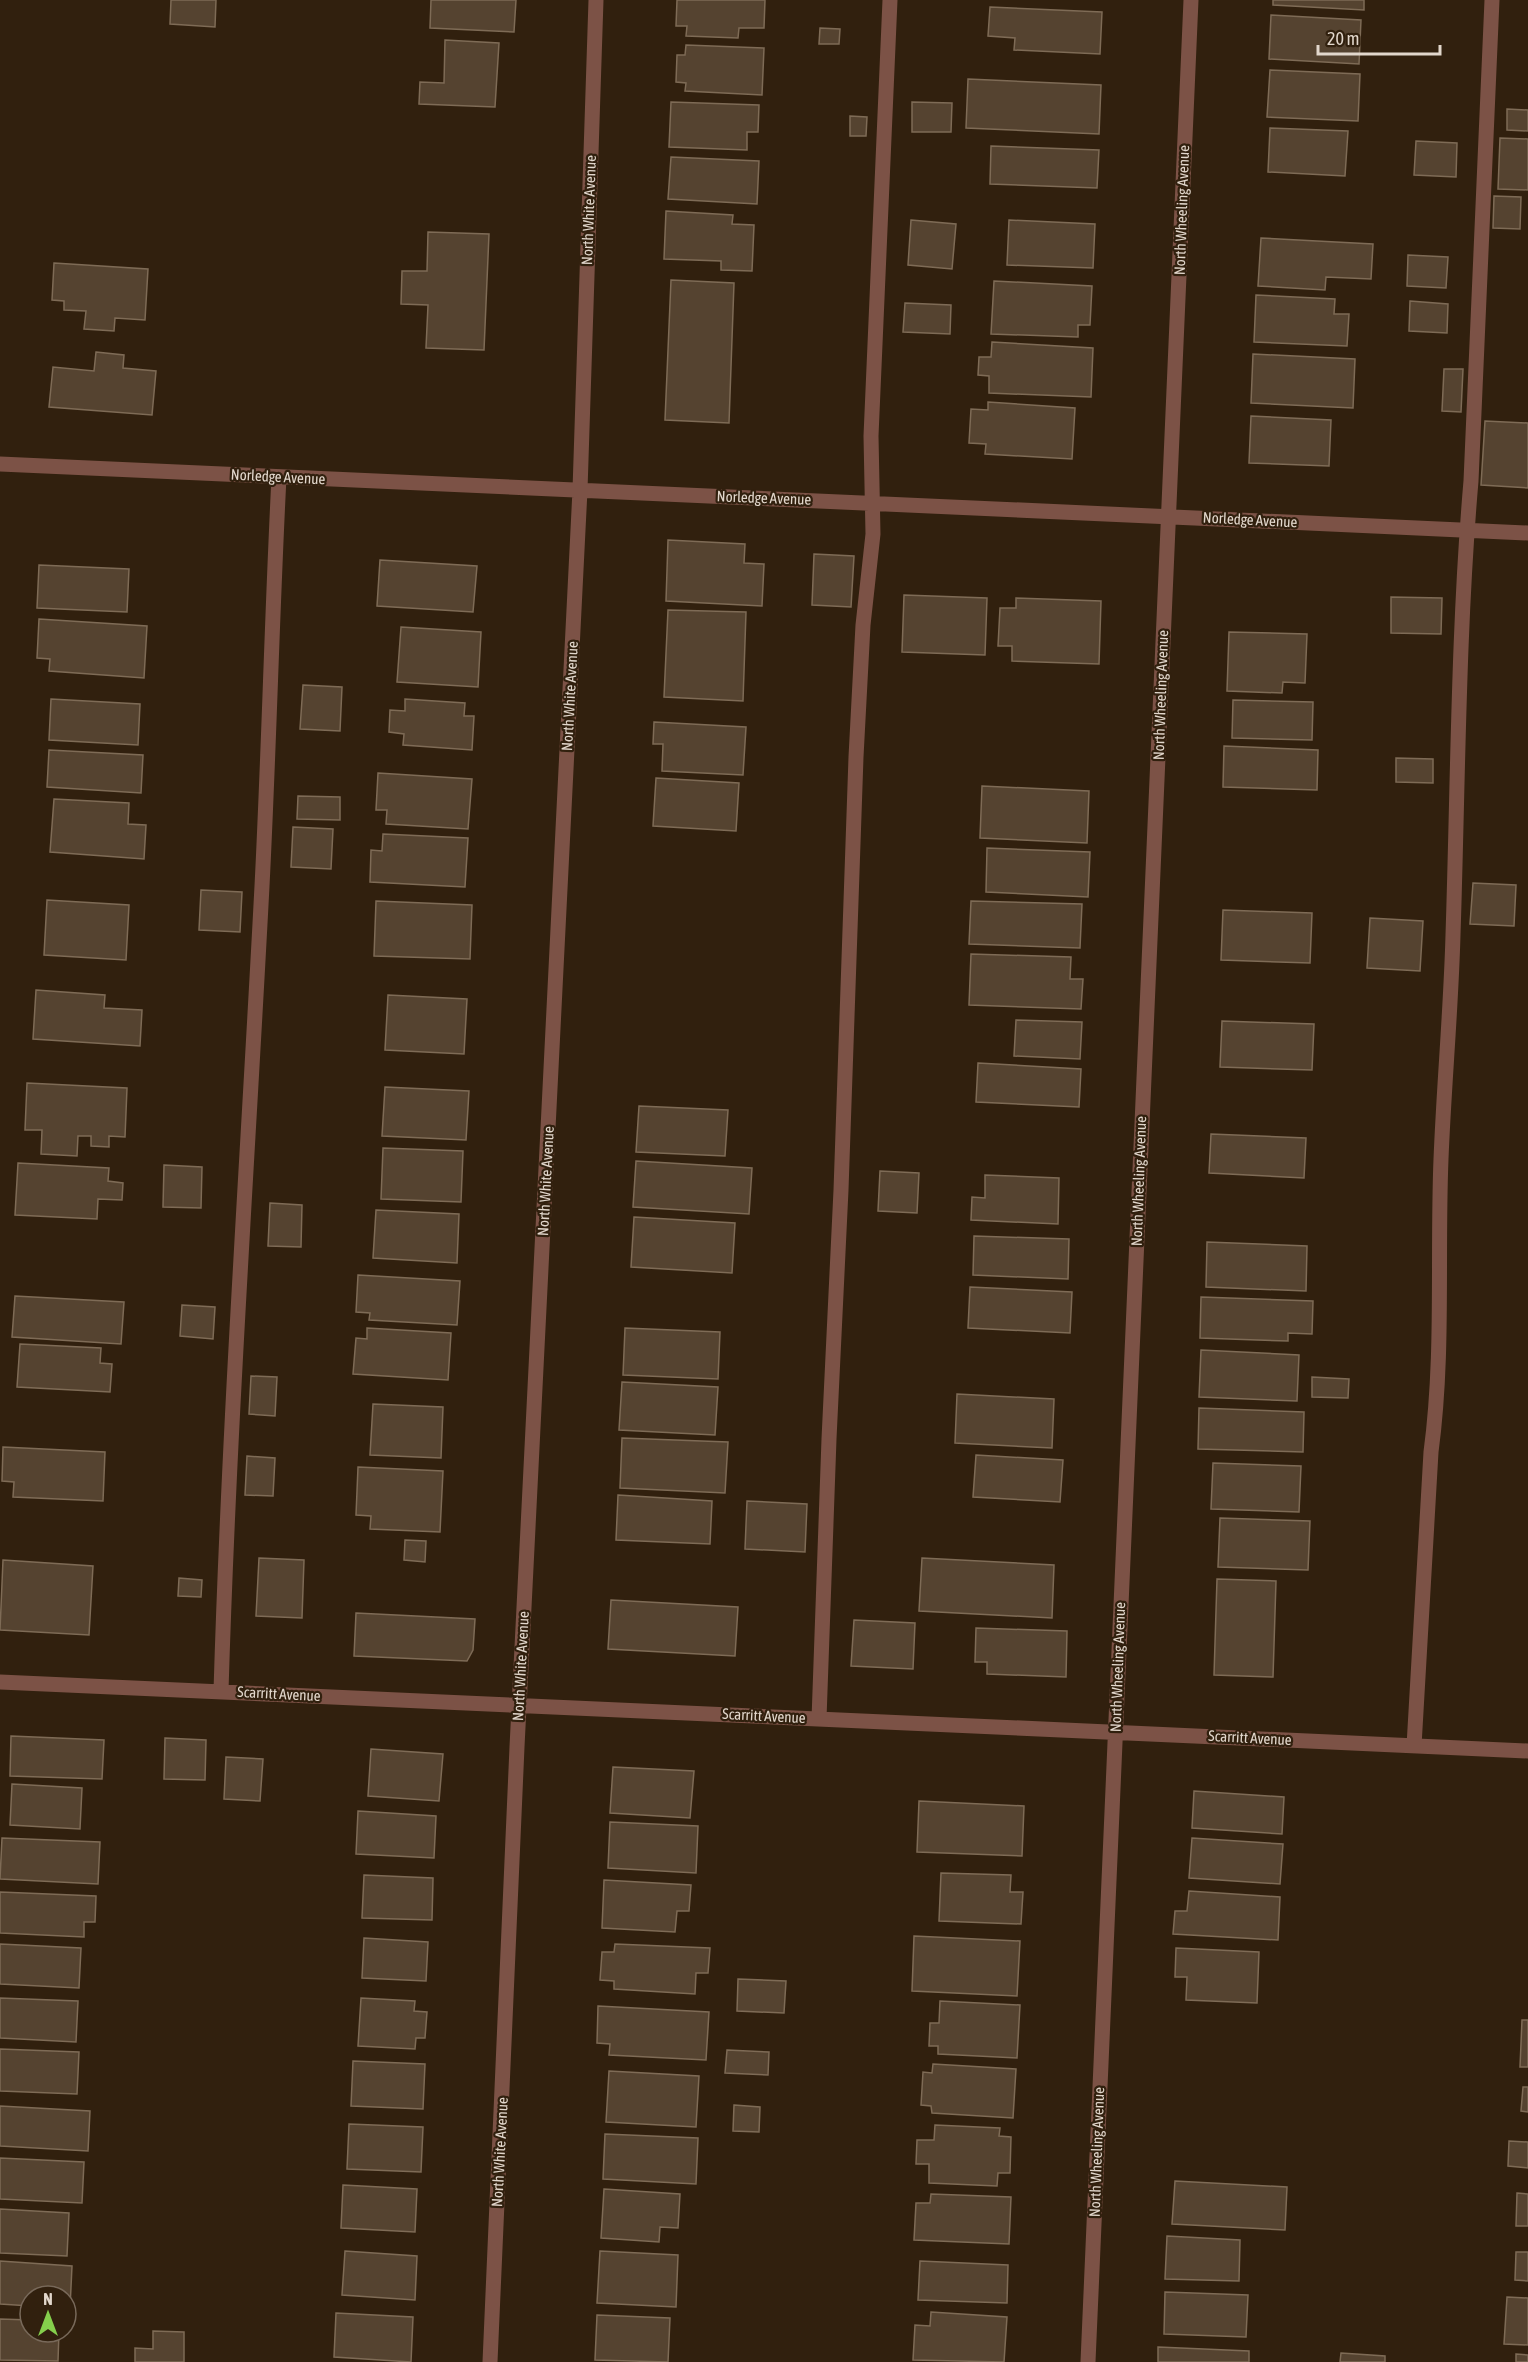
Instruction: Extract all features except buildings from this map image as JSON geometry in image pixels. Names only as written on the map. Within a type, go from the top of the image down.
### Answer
[{"type":"street","name":"North White Avenue","points":[[490,2362],[519,1705],[580,490],[596,0]]},
{"type":"street","points":[[819,1719],[829,1439],[842,1190],[856,757],[863,625],[873,534],[872,413],[890,0]]},
{"type":"street","name":"North Wheeling Avenue","points":[[1088,2362],[1191,0]]},
{"type":"street","points":[[1414,1746],[1438,1374],[1441,1159],[1452,972],[1467,530],[1483,234],[1492,0]]},
{"type":"street","name":"Norledge Avenue","points":[[0,464],[1528,532]]},
{"type":"street","points":[[221,1691],[226,1525],[262,883],[279,477]]},
{"type":"street","name":"Scarritt Avenue","points":[[0,1682],[1528,1751]]}]
